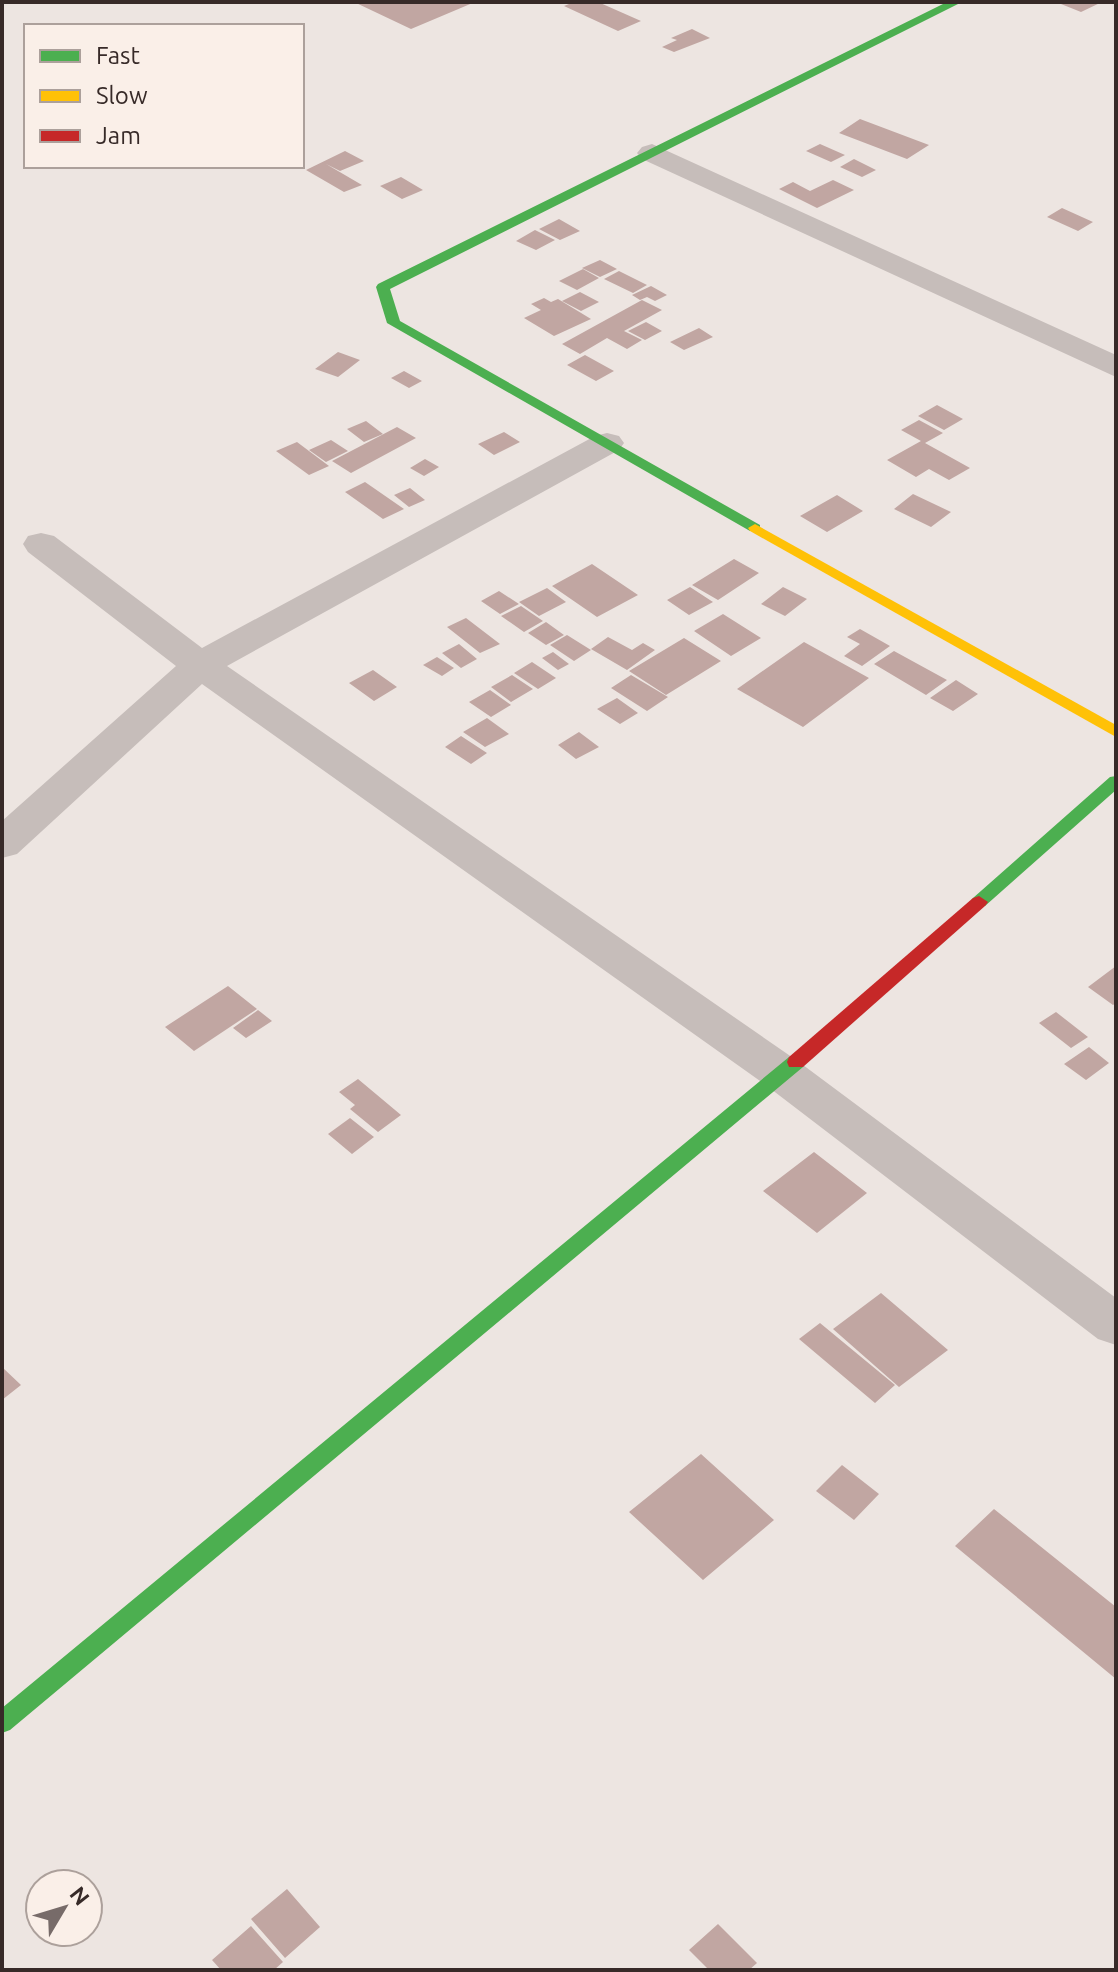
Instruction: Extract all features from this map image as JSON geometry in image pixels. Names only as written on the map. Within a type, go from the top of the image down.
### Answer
[{"type":"street","points":[[956,2],[383,287],[394,323],[1116,732]]},
{"type":"street","points":[[652,153],[1116,367]]},
{"type":"street","points":[[2,844],[200,665],[607,443]]},
{"type":"street","points":[[41,544],[200,665],[783,1074],[1116,1325]]},
{"type":"street","points":[[2,1722],[783,1074],[1116,781]]},
{"type":"building","points":[[354,2],[475,2],[411,29]]},
{"type":"building","points":[[574,2],[598,2],[641,21],[618,31],[564,6]]},
{"type":"building","points":[[1056,2],[1102,2],[1081,12]]},
{"type":"building","points":[[692,29],[710,38],[674,52],[662,47],[677,40],[671,38]]},
{"type":"building","points":[[860,119],[929,145],[907,159],[839,133]]},
{"type":"building","points":[[820,144],[845,155],[831,162],[806,151]]},
{"type":"building","points":[[345,151],[364,161],[340,171],[326,164],[362,185],[344,192],[306,170]]},
{"type":"building","points":[[854,159],[876,170],[862,177],[840,167]]},
{"type":"building","points":[[401,177],[423,190],[402,199],[380,186]]},
{"type":"building","points":[[833,180],[854,190],[817,208],[779,189],[793,182],[810,191]]},
{"type":"building","points":[[1062,208],[1093,222],[1078,231],[1047,217]]},
{"type":"building","points":[[559,219],[580,231],[560,240],[539,229]]},
{"type":"building","points":[[535,230],[555,240],[536,250],[516,241]]},
{"type":"building","points":[[600,260],[617,269],[600,277],[582,268]]},
{"type":"building","points":[[583,269],[599,278],[577,290],[559,281]]},
{"type":"building","points":[[619,271],[647,285],[633,293],[604,279]]},
{"type":"building","points":[[651,286],[667,295],[655,301],[647,297],[640,300],[632,295]]},
{"type":"building","points":[[580,292],[599,302],[581,311],[562,301]]},
{"type":"building","points":[[544,298],[551,302],[558,299],[591,319],[554,336],[524,318],[541,310],[531,304]]},
{"type":"building","points":[[642,300],[662,310],[624,331],[642,340],[627,349],[607,338],[580,354],[562,344]]},
{"type":"building","points":[[646,322],[662,331],[645,340],[628,331]]},
{"type":"building","points":[[699,328],[713,337],[684,350],[670,342]]},
{"type":"building","points":[[338,352],[360,360],[338,377],[315,369]]},
{"type":"building","points":[[585,355],[614,371],[596,381],[567,365]]},
{"type":"building","points":[[404,371],[422,381],[409,388],[391,378]]},
{"type":"building","points":[[937,405],[963,419],[944,430],[918,416]]},
{"type":"building","points":[[919,420],[943,433],[925,443],[970,468],[949,480],[929,469],[916,477],[887,460],[921,441],[901,430]]},
{"type":"building","points":[[366,421],[383,434],[364,442],[347,429]]},
{"type":"building","points":[[397,427],[416,438],[351,473],[332,461]]},
{"type":"building","points":[[504,432],[520,442],[494,455],[478,444]]},
{"type":"building","points":[[331,440],[348,451],[326,462],[309,450]]},
{"type":"building","points":[[297,442],[329,466],[309,475],[276,451]]},
{"type":"building","points":[[425,459],[439,467],[424,476],[410,468]]},
{"type":"building","points":[[365,482],[404,509],[383,519],[345,492]]},
{"type":"building","points":[[410,488],[425,500],[409,507],[394,495]]},
{"type":"building","points":[[913,494],[951,512],[931,527],[894,509]]},
{"type":"building","points":[[837,495],[863,511],[827,532],[800,516]]},
{"type":"building","points":[[734,559],[759,573],[718,600],[692,585]]},
{"type":"building","points":[[592,564],[638,595],[597,617],[552,586]]},
{"type":"building","points":[[690,587],[713,602],[689,615],[667,600]]},
{"type":"building","points":[[783,587],[807,599],[785,616],[761,604]]},
{"type":"building","points":[[547,588],[566,602],[539,616],[519,602]]},
{"type":"building","points":[[499,591],[519,604],[500,614],[481,601]]},
{"type":"building","points":[[521,606],[543,621],[524,632],[501,616]]},
{"type":"building","points":[[723,614],[761,638],[731,656],[694,631]]},
{"type":"building","points":[[466,618],[500,644],[480,653],[447,627]]},
{"type":"building","points":[[546,622],[564,635],[546,645],[528,633]]},
{"type":"building","points":[[860,629],[890,646],[862,666],[844,656],[860,644],[847,637]]},
{"type":"building","points":[[567,635],[591,650],[574,661],[550,645]]},
{"type":"building","points":[[608,637],[632,650],[643,643],[655,650],[627,670],[591,649]]},
{"type":"building","points":[[684,638],[721,661],[666,695],[629,671]]},
{"type":"building","points":[[804,642],[869,678],[803,727],[737,689]]},
{"type":"building","points":[[459,644],[477,659],[461,668],[442,653]]},
{"type":"building","points":[[894,651],[947,680],[926,695],[874,664]]},
{"type":"building","points":[[553,652],[569,664],[558,670],[542,658]]},
{"type":"building","points":[[437,657],[454,668],[442,676],[423,665]]},
{"type":"building","points":[[532,662],[556,678],[538,689],[514,673]]},
{"type":"building","points":[[373,670],[397,687],[374,701],[349,683]]},
{"type":"building","points":[[512,675],[533,689],[511,702],[491,687]]},
{"type":"building","points":[[631,675],[668,697],[647,711],[611,688]]},
{"type":"building","points":[[956,680],[978,694],[953,711],[930,698]]},
{"type":"building","points":[[490,690],[511,705],[491,717],[469,702]]},
{"type":"building","points":[[617,698],[638,713],[620,724],[597,709]]},
{"type":"building","points":[[487,718],[509,734],[485,747],[463,732]]},
{"type":"building","points":[[579,732],[599,747],[576,759],[558,745]]},
{"type":"building","points":[[461,736],[487,753],[471,764],[445,747]]},
{"type":"building","points":[[1116,966],[1116,1003],[1113,1005],[1088,987]]},
{"type":"building","points":[[228,986],[257,1009],[194,1051],[165,1027]]},
{"type":"building","points":[[258,1010],[272,1021],[246,1038],[233,1028]]},
{"type":"building","points":[[1056,1012],[1088,1037],[1071,1048],[1039,1023]]},
{"type":"building","points":[[1089,1047],[1109,1063],[1086,1080],[1064,1064]]},
{"type":"building","points":[[358,1079],[401,1115],[378,1132],[350,1109],[355,1105],[339,1092]]},
{"type":"building","points":[[350,1118],[374,1137],[352,1154],[328,1134]]},
{"type":"building","points":[[814,1152],[867,1193],[817,1233],[763,1191]]},
{"type":"building","points":[[881,1293],[948,1350],[899,1387],[833,1329]]},
{"type":"building","points":[[820,1323],[895,1385],[875,1403],[799,1339]]},
{"type":"building","points":[[2,1367],[21,1385],[2,1400]]},
{"type":"building","points":[[701,1454],[774,1520],[703,1580],[629,1512]]},
{"type":"building","points":[[842,1465],[879,1494],[854,1520],[816,1491]]},
{"type":"building","points":[[994,1509],[1116,1607],[1116,1679],[955,1546]]},
{"type":"building","points":[[287,1889],[320,1927],[285,1958],[251,1919]]},
{"type":"building","points":[[718,1924],[757,1963],[749,1970],[709,1970],[689,1950]]},
{"type":"building","points":[[251,1926],[283,1962],[274,1970],[221,1970],[212,1960]]},
{"type":"traffic: fast","points":[[755,528],[394,323],[383,287],[956,2]]},
{"type":"traffic: fast","points":[[979,902],[1116,781]]},
{"type":"traffic: fast","points":[[2,1722],[796,1062]]},
{"type":"traffic: slow","points":[[755,528],[1116,732]]},
{"type":"traffic: jam","points":[[796,1062],[979,902]]}]
